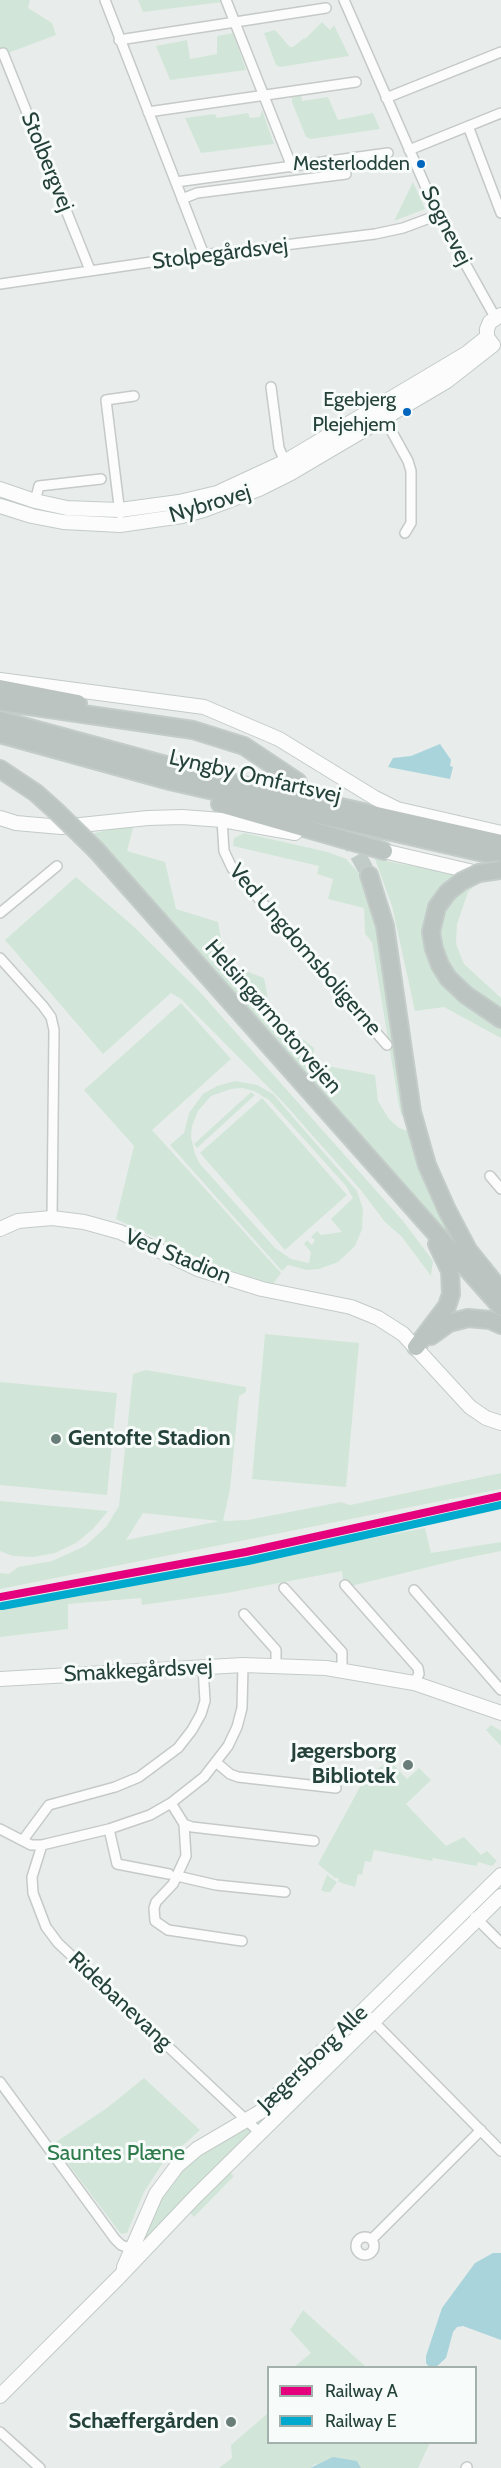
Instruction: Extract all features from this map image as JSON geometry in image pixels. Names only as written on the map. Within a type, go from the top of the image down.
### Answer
[{"type":"highway","points":[[0,688],[177,722],[193,730],[244,746],[298,782]]},
{"type":"highway","points":[[0,702],[193,730]]},
{"type":"highway","name":"Lyngby Omfartsvej","points":[[0,720],[133,758],[501,843]]},
{"type":"highway","name":"Lyngby Omfartsvej","points":[[0,734],[170,781],[501,857]]},
{"type":"highway","points":[[0,741],[384,851]]},
{"type":"highway","name":"Helsingørmotorvejen","points":[[4,772],[56,811],[96,850],[501,1307]]},
{"type":"highway","points":[[249,786],[300,791],[359,804],[397,809]]},
{"type":"highway","points":[[501,870],[479,873],[462,881],[448,892],[437,907],[431,932],[434,949],[448,978],[466,995],[501,1018]]},
{"type":"highway","points":[[369,875],[385,927],[412,1112],[427,1166],[468,1250],[501,1291]]},
{"type":"highway","points":[[416,1347],[447,1306],[452,1283],[444,1257],[421,1217]]},
{"type":"highway","points":[[416,1347],[443,1327],[460,1319],[475,1317],[501,1324]]},
{"type":"street","points":[[105,0],[204,255]]},
{"type":"street","points":[[226,0],[292,167]]},
{"type":"street","name":"Sognevej","points":[[344,0],[438,215],[498,316]]},
{"type":"street","points":[[119,40],[326,8]]},
{"type":"street","points":[[386,98],[501,52]]},
{"type":"street","name":"Stolbergvej","points":[[3,53],[90,270]]},
{"type":"street","points":[[148,112],[356,82]]},
{"type":"street","points":[[409,150],[501,113]]},
{"type":"street","points":[[468,126],[501,213]]},
{"type":"street","points":[[176,182],[388,153]]},
{"type":"street","points":[[182,199],[197,194],[346,174]]},
{"type":"street","name":"Stolpegårdsvej","points":[[0,284],[90,270],[375,234],[403,228],[438,215]]},
{"type":"street","points":[[494,344],[487,329],[498,316]]},
{"type":"street","name":"Nybrovej","points":[[0,506],[32,516],[79,523],[127,522],[182,516],[204,510],[259,489],[287,467],[381,413],[447,381],[494,344]]},
{"type":"street","points":[[271,387],[279,448],[287,467]]},
{"type":"street","points":[[127,522],[106,400],[134,396]]},
{"type":"street","points":[[381,413],[408,461],[411,471],[411,523],[405,533]]},
{"type":"street","name":"Nybrovej","points":[[0,489],[35,501],[127,522],[175,508],[179,502],[217,493],[287,467]]},
{"type":"street","points":[[32,516],[39,486],[101,479]]},
{"type":"street","points":[[0,680],[204,707],[279,739],[397,809],[501,833]]},
{"type":"street","points":[[0,818],[16,823],[61,828],[148,818],[182,817],[222,820],[384,851],[501,878]]},
{"type":"street","name":"Ved Ungdomsboligerne","points":[[222,820],[224,851],[232,868],[387,1045]]},
{"type":"street","points":[[0,913],[57,866]]},
{"type":"street","points":[[0,958],[43,1006],[51,1017],[54,1030],[52,1218]]},
{"type":"street","points":[[490,1176],[501,1189]]},
{"type":"street","name":"Ved Stadion","points":[[0,1229],[18,1221],[52,1218],[84,1222],[120,1232],[198,1269],[251,1286],[351,1307],[391,1324],[416,1347],[470,1407],[486,1418],[501,1423]]},
{"type":"street","points":[[345,1585],[418,1668],[419,1674],[414,1683]]},
{"type":"street","points":[[284,1588],[342,1652],[342,1669]]},
{"type":"street","points":[[414,1590],[501,1690]]},
{"type":"street","points":[[244,1614],[276,1650],[276,1665]]},
{"type":"street","points":[[0,1829],[31,1845],[42,1845],[109,1829],[150,1815],[171,1803],[191,1789],[217,1763],[237,1727],[242,1708],[243,1665]]},
{"type":"street","name":"Smakkegårdsvej","points":[[0,1679],[243,1665],[342,1669],[414,1683],[497,1712]]},
{"type":"street","points":[[22,1840],[49,1805],[115,1787],[139,1777],[178,1748],[201,1714],[205,1701],[203,1667]]},
{"type":"street","points":[[217,1763],[230,1774],[238,1777],[336,1788]]},
{"type":"street","points":[[171,1803],[184,1824],[186,1856],[154,1908],[155,1921],[160,1927],[168,1930],[242,1941]]},
{"type":"street","points":[[184,1824],[192,1827],[314,1841]]},
{"type":"street","points":[[109,1829],[117,1864],[216,1885],[285,1892]]},
{"type":"street","name":"Ridebanevang","points":[[42,1845],[32,1878],[33,1893],[46,1927],[58,1943],[260,2133]]},
{"type":"street","name":"Jægersborg Alle","points":[[135,2253],[151,2203],[169,2175],[197,2149],[260,2112],[501,1875]]},
{"type":"street","name":"Jægersborg Alle","points":[[0,2396],[119,2277],[135,2253],[501,1896]]},
{"type":"street","points":[[467,1908],[501,1943]]},
{"type":"street","points":[[363,2011],[501,2151]]},
{"type":"street","points":[[0,2082],[119,2243],[135,2253]]},
{"type":"street","points":[[372,2239],[481,2130]]},
{"type":"street","points":[[0,2432],[40,2468]]},
{"type":"green space","points":[[0,0],[30,0],[28,8],[52,23],[56,35],[8,53],[6,48],[0,52]]},
{"type":"green space","points":[[138,0],[221,0],[222,2],[143,12]]},
{"type":"green space","points":[[322,22],[330,30],[334,25],[349,56],[280,67],[276,65],[264,33],[275,30],[290,47],[293,47]]},
{"type":"green space","points":[[233,33],[246,70],[170,80],[156,46],[187,40],[190,59],[217,54],[217,36]]},
{"type":"green space","points":[[301,94],[302,101],[328,97],[338,120],[373,113],[380,129],[311,139],[306,137],[292,102],[292,95]]},
{"type":"green space","points":[[262,110],[274,144],[201,153],[185,118],[215,114],[217,118],[248,113],[250,118],[260,117]]},
{"type":"green space","points":[[413,182],[425,209],[394,221]]},
{"type":"green space","points":[[134,824],[127,851],[165,862],[176,909],[218,922],[225,963],[264,978],[271,1014],[314,1048],[312,1063],[375,1075],[378,1101],[389,1119],[399,1128],[411,1132],[471,1266],[91,834]]},
{"type":"green space","points":[[244,833],[328,852],[346,859],[358,872],[372,903],[379,937],[407,1119],[401,1114],[399,1106],[372,942],[365,934],[364,908],[328,899],[333,879],[317,874],[319,866],[233,846],[234,838]]},
{"type":"green space","points":[[375,859],[461,875],[446,886],[430,957],[501,1023],[501,1038],[444,1007],[415,1011],[392,906]]},
{"type":"green space","points":[[76,877],[132,925],[199,991],[403,1221],[433,1261],[431,1276],[402,1237],[385,1222],[360,1189],[282,1101],[181,999],[171,993],[103,1054],[5,940]]},
{"type":"green space","points":[[478,882],[468,892],[457,924],[456,944],[464,964],[501,998],[501,1012],[466,987],[443,962],[437,922],[459,890]]},
{"type":"green space","points":[[181,1003],[231,1059],[152,1130],[281,1273],[273,1284],[214,1265],[116,1219],[134,1146],[84,1090]]},
{"type":"green space","points":[[235,1081],[257,1085],[273,1094],[357,1191],[363,1209],[362,1229],[355,1246],[338,1262],[319,1269],[307,1270],[288,1265],[282,1271],[170,1145],[184,1133],[189,1113],[203,1094],[217,1086]],"holes":[[[242,1088],[254,1091],[269,1100],[346,1186],[353,1198],[331,1219],[342,1232],[321,1235],[317,1231],[311,1237],[315,1240],[312,1245],[307,1240],[304,1244],[311,1252],[309,1263],[291,1259],[275,1248],[200,1164],[195,1154],[191,1137],[192,1126],[198,1111],[211,1096],[231,1089]]]},
{"type":"green space","points":[[251,1092],[255,1095],[197,1148],[194,1144]]},
{"type":"green space","points":[[262,1098],[347,1195],[285,1250],[200,1153]]},
{"type":"green space","points":[[265,1334],[359,1343],[346,1487],[252,1479]]},
{"type":"green space","points":[[146,1370],[246,1387],[246,1392],[239,1396],[230,1489],[223,1521],[248,1520],[341,1502],[350,1505],[501,1473],[501,1489],[0,1589],[0,1573],[9,1574],[18,1567],[52,1561],[85,1546],[106,1527],[119,1506],[133,1374]],"holes":[[[143,1513],[220,1521],[126,1540]]]},
{"type":"green space","name":"Gentofte Stadion","points":[[0,1382],[117,1393],[107,1495],[0,1485]]},
{"type":"green space","points":[[0,1501],[108,1511],[93,1529],[76,1543],[55,1553],[33,1557],[13,1556],[0,1551]]},
{"type":"green space","points":[[425,1528],[431,1553],[501,1542],[501,1551],[351,1586],[343,1580],[342,1571],[227,1593],[142,1605],[141,1598],[68,1604],[68,1629],[0,1637],[0,1609]]},
{"type":"green space","points":[[491,1725],[501,1731],[501,1746],[486,1730]]},
{"type":"green space","points":[[390,1761],[407,1779],[419,1768],[431,1780],[406,1804],[446,1846],[464,1837],[481,1855],[487,1851],[497,1861],[492,1866],[478,1862],[477,1866],[433,1858],[432,1861],[374,1850],[371,1862],[365,1861],[362,1875],[358,1874],[355,1887],[338,1881],[339,1878],[335,1878],[318,1864],[366,1776]]},
{"type":"green space","points":[[327,1875],[337,1882],[330,1892],[321,1890]]},
{"type":"green space","points":[[467,1916],[470,1918],[373,2013],[370,2011]]},
{"type":"green space","points":[[365,2020],[259,2125],[256,2121]]},
{"type":"green space","name":"Sauntes Plæne","points":[[144,2078],[200,2130],[162,2164],[144,2192],[127,2233],[121,2234],[53,2144],[107,2108]]},
{"type":"green space","points":[[246,2127],[253,2133],[140,2247],[153,2206],[186,2161]]},
{"type":"green space","points":[[229,2172],[234,2176],[194,2217],[189,2212]]},
{"type":"green space","points":[[303,2310],[365,2366],[295,2366],[311,2353],[290,2330]]},
{"type":"green space","points":[[267,2414],[267,2444],[430,2444],[418,2468],[361,2468],[357,2461],[315,2464],[310,2468],[219,2468],[232,2458],[231,2445]]},
{"type":"water","points":[[440,744],[451,760],[450,766],[453,767],[450,779],[388,767],[393,758],[411,756]]},
{"type":"water","points":[[493,2253],[501,2253],[501,2340],[463,2326],[457,2327],[453,2332],[446,2358],[437,2366],[428,2366],[426,2356],[442,2308],[475,2263]]},
{"type":"water","points":[[333,2457],[357,2461],[361,2468],[310,2468]]},
{"type":"tunnel","points":[[346,834],[369,875]]},
{"type":"rail line","name":"A","points":[[0,1597],[246,1552],[501,1496]]},
{"type":"rail line","name":"E","points":[[2,1606],[248,1561],[501,1505]]},
{"type":"place","name":"Mesterlodden","points":[[421,164]]},
{"type":"place","name":"Egebjerg Plejehjem","points":[[407,412]]},
{"type":"place","name":"Gentofte Stadion","points":[[56,1439]]},
{"type":"place","name":"Jægersborg Bibliotek","points":[[408,1765]]},
{"type":"place","name":"Schæffergården","points":[[231,2422]]}]
